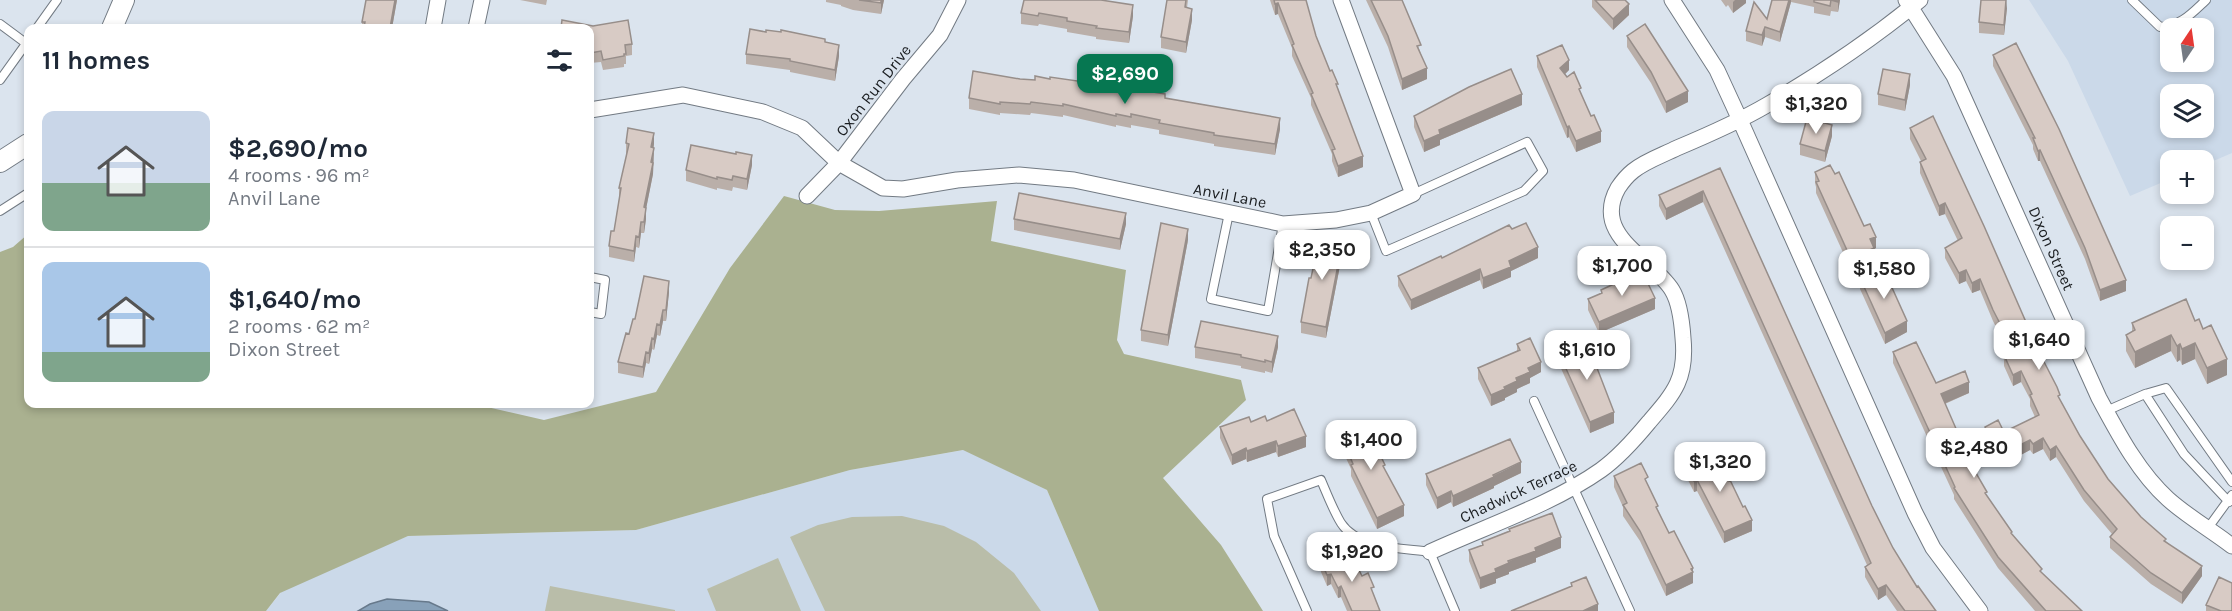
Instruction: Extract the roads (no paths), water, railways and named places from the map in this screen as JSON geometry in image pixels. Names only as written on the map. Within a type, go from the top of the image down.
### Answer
[{"type":"street","points":[[114,24],[124,0]]},
{"type":"street","points":[[434,24],[438,0]]},
{"type":"street","points":[[477,24],[482,0]]},
{"type":"street","name":"Oxon Run Drive","points":[[807,196],[839,163],[940,35],[958,0]]},
{"type":"street","points":[[1341,0],[1413,194]]},
{"type":"street","points":[[1672,0],[1717,70],[1915,513],[1933,548],[1980,611]]},
{"type":"street","name":"Chadwick Terrace","points":[[1430,552],[1573,488],[1603,469],[1636,437],[1672,395],[1679,383],[1684,362],[1684,343],[1682,322],[1673,291],[1621,240],[1613,219],[1611,204],[1619,187],[1633,171],[1740,120],[1821,71],[1912,2]]},
{"type":"street","name":"Dixon Street","points":[[1912,2],[1954,76],[2106,411],[2135,459],[2168,499],[2232,546]]},
{"type":"street","name":"Anvil Lane","points":[[594,109],[683,95],[763,112],[802,128],[839,163],[883,188],[903,189],[957,180],[1019,175],[1074,180],[1283,224],[1336,220],[1371,213],[1413,194]]},
{"type":"street","points":[[0,162],[24,147]]},
{"type":"lane","points":[[40,24],[57,0]]},
{"type":"lane","points":[[2132,0],[2160,27],[2173,27],[2185,20],[2206,0]]},
{"type":"lane","points":[[0,24],[24,39]]},
{"type":"lane","points":[[0,80],[24,47]]},
{"type":"lane","points":[[1371,213],[1386,251],[1524,191],[1543,171],[1527,142],[1413,194]]},
{"type":"lane","points":[[0,211],[24,196]]},
{"type":"lane","points":[[1229,213],[1211,299],[1268,311],[1283,224]]},
{"type":"lane","points":[[594,278],[605,280],[601,314],[594,313]]},
{"type":"lane","points":[[2106,411],[2145,394],[2166,388],[2232,482]]},
{"type":"lane","points":[[2145,394],[2184,454],[2230,499],[2208,528]]},
{"type":"lane","points":[[1533,401],[1630,611]]},
{"type":"lane","points":[[1307,611],[1274,536],[1267,499],[1321,480],[1342,524],[1348,530],[1364,540],[1375,543],[1430,552],[1455,611]]}]
